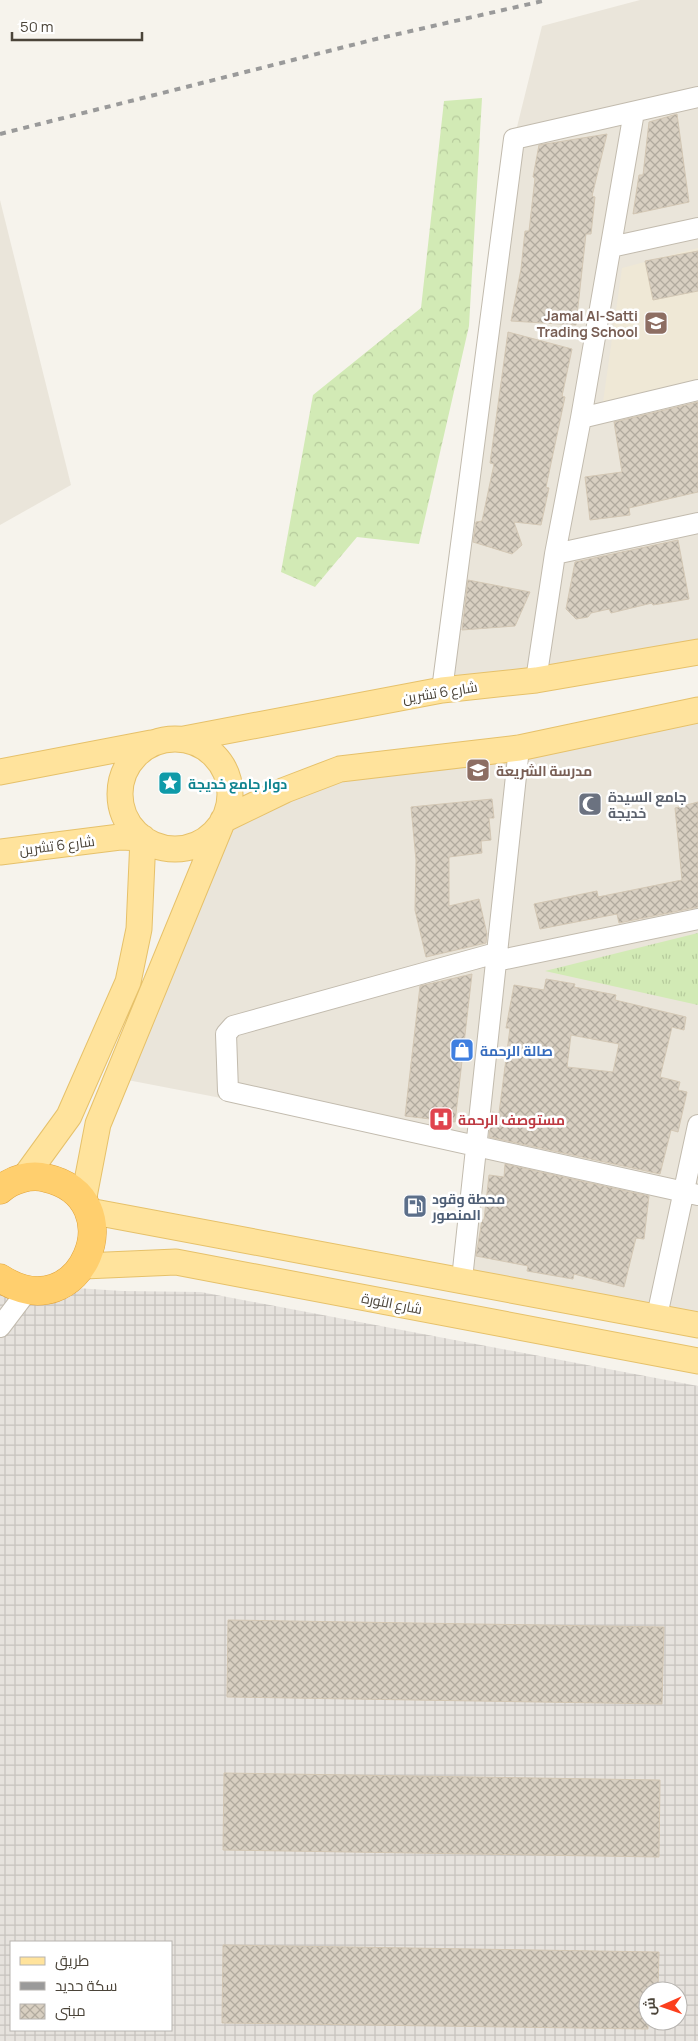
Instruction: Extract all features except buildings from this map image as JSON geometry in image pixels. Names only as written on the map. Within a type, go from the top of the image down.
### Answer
[{"type":"highway","points":[[0,1190],[6,1185],[24,1178],[41,1177],[57,1180],[72,1189],[86,1206],[93,1229],[91,1248],[84,1266],[60,1286],[44,1290],[28,1290],[13,1286],[0,1278]]},
{"type":"main road","name":"شارع 6 تشرين","points":[[184,740],[442,690],[536,680],[698,652]]},
{"type":"main road","points":[[156,742],[141,750],[129,763],[122,778],[120,795],[123,812],[131,827],[143,838],[160,847],[178,849],[196,844],[212,834],[223,820],[285,790],[340,769],[519,748],[698,710]]},
{"type":"main road","points":[[0,772],[170,739],[184,740],[200,745],[214,756],[224,769],[229,786],[229,803],[223,820],[98,1124],[86,1206],[698,1325]]},
{"type":"main road","name":"شارع 6 تشرين","points":[[0,852],[120,837],[143,838]]},
{"type":"main road","points":[[24,1178],[70,1116],[128,982],[139,929],[143,838]]},
{"type":"main road","name":"شارع الثورة","points":[[84,1266],[176,1262],[698,1360]]},
{"type":"street","points":[[442,690],[514,139],[698,97]]},
{"type":"street","points":[[536,680],[554,554],[582,418],[634,112]]},
{"type":"street","points":[[611,247],[698,228]]},
{"type":"street","points":[[582,418],[698,390]]},
{"type":"street","points":[[554,554],[698,523]]},
{"type":"street","points":[[462,1279],[519,748]]},
{"type":"street","points":[[691,1193],[234,1094],[228,1091],[226,1086],[226,1034],[233,1026],[496,957],[698,919]]},
{"type":"street","points":[[657,1316],[691,1193],[698,1125]]},
{"type":"street","points":[[0,1327],[28,1290]]},
{"type":"shaded area","points":[[640,0],[698,0],[698,646],[442,690],[514,139],[542,26]]},
{"type":"shaded area","points":[[0,200],[71,485],[0,525]]},
{"type":"shaded area","name":"Jamal Al-Satti Trading School","points":[[698,248],[698,379],[603,402],[622,268]]},
{"type":"shaded area","points":[[698,710],[698,1327],[462,1279],[476,1147],[117,1078],[223,820],[285,790]]},
{"type":"shaded area","points":[[0,1283],[122,1291],[201,1292],[698,1386],[698,2041],[0,2041]]},
{"type":"green space","points":[[482,98],[469,326],[419,544],[357,537],[315,587],[281,572],[313,395],[421,308],[444,101]]},
{"type":"green space","points":[[698,933],[698,1005],[545,971]]},
{"type":"railway","points":[[0,134],[376,39],[547,0]]},
{"type":"place","name":"Jamal Al-Satti Trading School","points":[[656,323]]},
{"type":"place","name":"مدرسة الشريعة","points":[[478,770]]},
{"type":"place","name":"دوار جامع خديجة","points":[[170,783]]},
{"type":"place","name":"جامع السيدة خديجة","points":[[590,804]]},
{"type":"place","name":"صالة الرحمة","points":[[462,1050]]},
{"type":"place","name":"مستوصف الرحمة","points":[[441,1119]]},
{"type":"place","name":"محطة وقود المنصور","points":[[415,1206]]}]
